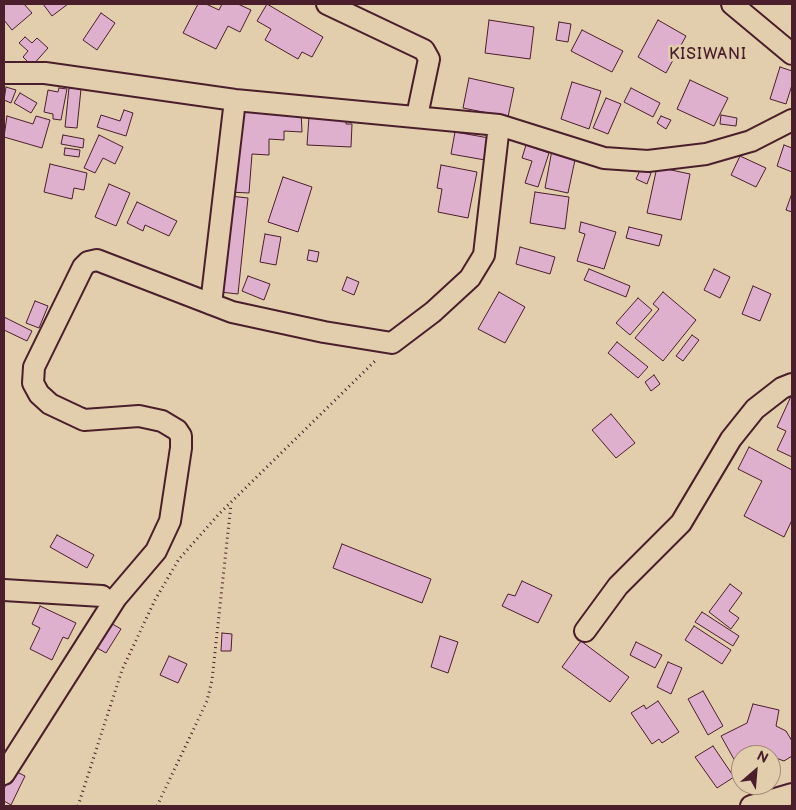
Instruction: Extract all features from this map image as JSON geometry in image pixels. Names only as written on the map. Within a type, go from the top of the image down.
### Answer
[{"type":"street","points":[[327,4],[424,50],[429,59],[417,116]]},
{"type":"street","points":[[732,4],[792,54]]},
{"type":"street","points":[[4,73],[45,73],[235,100],[499,124],[604,158],[648,161],[706,154],[751,141],[792,120]]},
{"type":"street","points":[[211,304],[235,100]]},
{"type":"street","points":[[4,774],[116,598],[156,551],[170,521],[181,448],[182,436],[178,430],[162,421],[139,416],[84,420],[65,412],[39,394],[34,383],[34,367],[83,267],[88,262],[97,260],[232,312],[324,332],[392,343],[433,312],[470,278],[484,255],[499,124]]},
{"type":"street","points":[[586,631],[618,586],[681,523],[731,439],[756,409],[782,388],[792,384]]},
{"type":"street","points":[[4,590],[102,596]]},
{"type":"street","points":[[751,806],[792,794]]},
{"type":"path","points":[[78,806],[122,670],[155,600],[179,559],[231,503],[392,343]]},
{"type":"path","points":[[156,806],[207,701],[212,680],[231,503]]},
{"type":"building","points":[[4,4],[24,4],[32,13],[12,30],[4,20]]},
{"type":"building","points":[[43,4],[68,4],[52,16]]},
{"type":"building","points":[[198,4],[206,4],[219,10],[222,4],[238,4],[251,10],[240,32],[228,26],[216,49],[183,33]]},
{"type":"building","points":[[267,4],[323,37],[312,57],[302,52],[298,59],[265,40],[271,29],[257,21]]},
{"type":"building","points":[[101,13],[115,23],[97,50],[83,40]]},
{"type":"building","points":[[489,20],[534,27],[530,59],[485,53]]},
{"type":"building","points":[[658,20],[686,36],[666,73],[638,57]]},
{"type":"building","points":[[559,22],[571,24],[568,42],[556,40]]},
{"type":"building","points":[[582,30],[623,51],[612,72],[571,51]]},
{"type":"building","points":[[25,37],[32,43],[37,38],[48,48],[32,66],[23,57],[28,51],[19,43]]},
{"type":"building","points":[[780,67],[792,71],[792,85],[786,104],[770,99]]},
{"type":"building","points":[[469,78],[514,88],[508,117],[463,108]]},
{"type":"building","points":[[690,80],[728,98],[714,126],[677,109]]},
{"type":"building","points":[[572,82],[601,91],[589,129],[561,119]]},
{"type":"building","points":[[6,87],[16,90],[11,103],[4,100]]},
{"type":"building","points":[[59,88],[67,89],[61,120],[53,119],[53,114],[44,112],[48,90],[58,92]]},
{"type":"building","points":[[69,88],[81,89],[77,128],[65,127]]},
{"type":"building","points":[[631,88],[660,103],[653,117],[624,102]]},
{"type":"building","points":[[20,93],[37,103],[31,113],[14,103]]},
{"type":"building","points":[[606,98],[621,104],[608,134],[593,128]]},
{"type":"building","points":[[124,110],[133,113],[126,136],[97,127],[101,115],[120,121]]},
{"type":"building","points":[[237,110],[301,110],[302,132],[284,131],[284,140],[269,139],[269,155],[252,154],[249,193],[229,192]]},
{"type":"building","points":[[721,115],[737,118],[736,126],[720,124]]},
{"type":"building","points":[[7,116],[33,124],[36,116],[50,120],[42,148],[4,137]]},
{"type":"building","points":[[661,116],[671,120],[666,129],[657,123]]},
{"type":"building","points":[[309,117],[346,119],[346,124],[352,124],[351,147],[307,145]]},
{"type":"building","points":[[455,132],[489,138],[485,160],[451,154]]},
{"type":"building","points":[[63,135],[84,139],[83,148],[61,144]]},
{"type":"building","points":[[99,135],[123,147],[115,164],[103,158],[95,173],[84,168]]},
{"type":"building","points":[[526,145],[549,153],[538,187],[525,183],[532,161],[522,158]]},
{"type":"building","points":[[784,145],[792,148],[792,172],[777,166]]},
{"type":"building","points":[[65,148],[80,150],[79,157],[64,155]]},
{"type":"building","points":[[552,150],[576,155],[568,193],[545,188]]},
{"type":"building","points":[[740,156],[766,168],[756,187],[731,175]]},
{"type":"building","points":[[50,164],[87,173],[84,190],[74,188],[72,199],[44,192]]},
{"type":"building","points":[[441,165],[477,172],[468,218],[438,212],[442,189],[437,188]]},
{"type":"building","points":[[657,167],[690,174],[681,220],[647,213]]},
{"type":"building","points":[[641,168],[651,173],[647,184],[636,179]]},
{"type":"building","points":[[283,177],[312,187],[298,232],[268,222]]},
{"type":"building","points":[[109,184],[130,193],[116,226],[95,217]]},
{"type":"building","points":[[535,192],[569,197],[565,229],[530,223]]},
{"type":"building","points":[[792,193],[792,212],[786,210]]},
{"type":"building","points":[[230,196],[248,198],[238,294],[220,292]]},
{"type":"building","points":[[137,202],[177,221],[169,236],[145,225],[143,231],[127,223]]},
{"type":"building","points":[[581,222],[616,232],[604,269],[577,261],[585,234],[579,232]]},
{"type":"building","points":[[629,227],[662,235],[659,246],[626,238]]},
{"type":"building","points":[[265,234],[281,237],[276,265],[260,262]]},
{"type":"building","points":[[520,247],[555,257],[550,274],[516,264]]},
{"type":"building","points":[[309,250],[319,252],[317,262],[307,260]]},
{"type":"building","points":[[589,269],[630,286],[626,297],[584,280]]},
{"type":"building","points":[[714,269],[730,277],[720,298],[704,290]]},
{"type":"building","points":[[248,276],[270,284],[264,300],[242,291]]},
{"type":"building","points":[[347,277],[359,282],[354,295],[342,290]]},
{"type":"building","points":[[753,286],[771,294],[760,321],[742,314]]},
{"type":"building","points":[[499,292],[525,307],[505,343],[478,329]]},
{"type":"building","points":[[663,292],[696,320],[663,361],[635,338],[659,309],[653,304]]},
{"type":"building","points":[[638,298],[652,310],[630,335],[616,323]]},
{"type":"building","points":[[35,301],[48,306],[39,328],[26,323]]},
{"type":"building","points":[[4,317],[32,331],[27,341],[4,330]]},
{"type":"building","points":[[692,335],[699,340],[683,361],[676,356]]},
{"type":"building","points":[[617,342],[648,367],[638,378],[608,353]]},
{"type":"building","points":[[654,375],[660,384],[651,391],[645,382]]},
{"type":"building","points":[[792,394],[792,457],[777,450],[786,431],[777,427]]},
{"type":"building","points":[[611,414],[635,443],[616,458],[592,430]]},
{"type":"building","points":[[749,447],[792,470],[792,520],[784,537],[744,516],[762,481],[738,469]]},
{"type":"building","points":[[57,535],[94,555],[87,568],[50,547]]},
{"type":"building","points":[[342,544],[431,579],[422,603],[333,568]]},
{"type":"building","points":[[522,581],[552,595],[538,623],[502,606],[508,594],[515,596]]},
{"type":"building","points":[[730,584],[742,593],[729,611],[739,618],[731,629],[709,612]]},
{"type":"building","points":[[40,606],[76,623],[68,639],[63,637],[52,660],[30,649],[40,628],[32,624]]},
{"type":"building","points":[[702,612],[739,636],[733,646],[695,622]]},
{"type":"building","points":[[109,622],[121,629],[106,653],[90,644]]},
{"type":"building","points":[[694,626],[731,650],[722,664],[685,640]]},
{"type":"building","points":[[222,633],[232,634],[231,651],[221,651]]},
{"type":"building","points":[[440,636],[458,642],[448,673],[431,667]]},
{"type":"building","points":[[581,641],[629,677],[610,702],[562,667]]},
{"type":"building","points":[[636,642],[662,655],[655,668],[630,655]]},
{"type":"building","points":[[169,656],[187,664],[178,683],[160,675]]},
{"type":"building","points":[[668,662],[682,668],[671,694],[657,687]]},
{"type":"building","points":[[703,691],[723,726],[708,735],[688,699]]},
{"type":"building","points":[[658,701],[679,732],[662,743],[659,739],[652,744],[631,713],[644,705],[646,709]]},
{"type":"building","points":[[753,704],[779,710],[776,726],[786,731],[792,741],[792,756],[784,761],[781,760],[781,745],[731,745],[731,754],[721,736],[747,723]]},
{"type":"building","points":[[713,746],[731,773],[731,779],[717,788],[695,757]]},
{"type":"building","points":[[13,770],[25,776],[11,805],[4,801],[4,789]]},
{"type":"district","name":"KISIWANI","points":[[708,55]]}]
